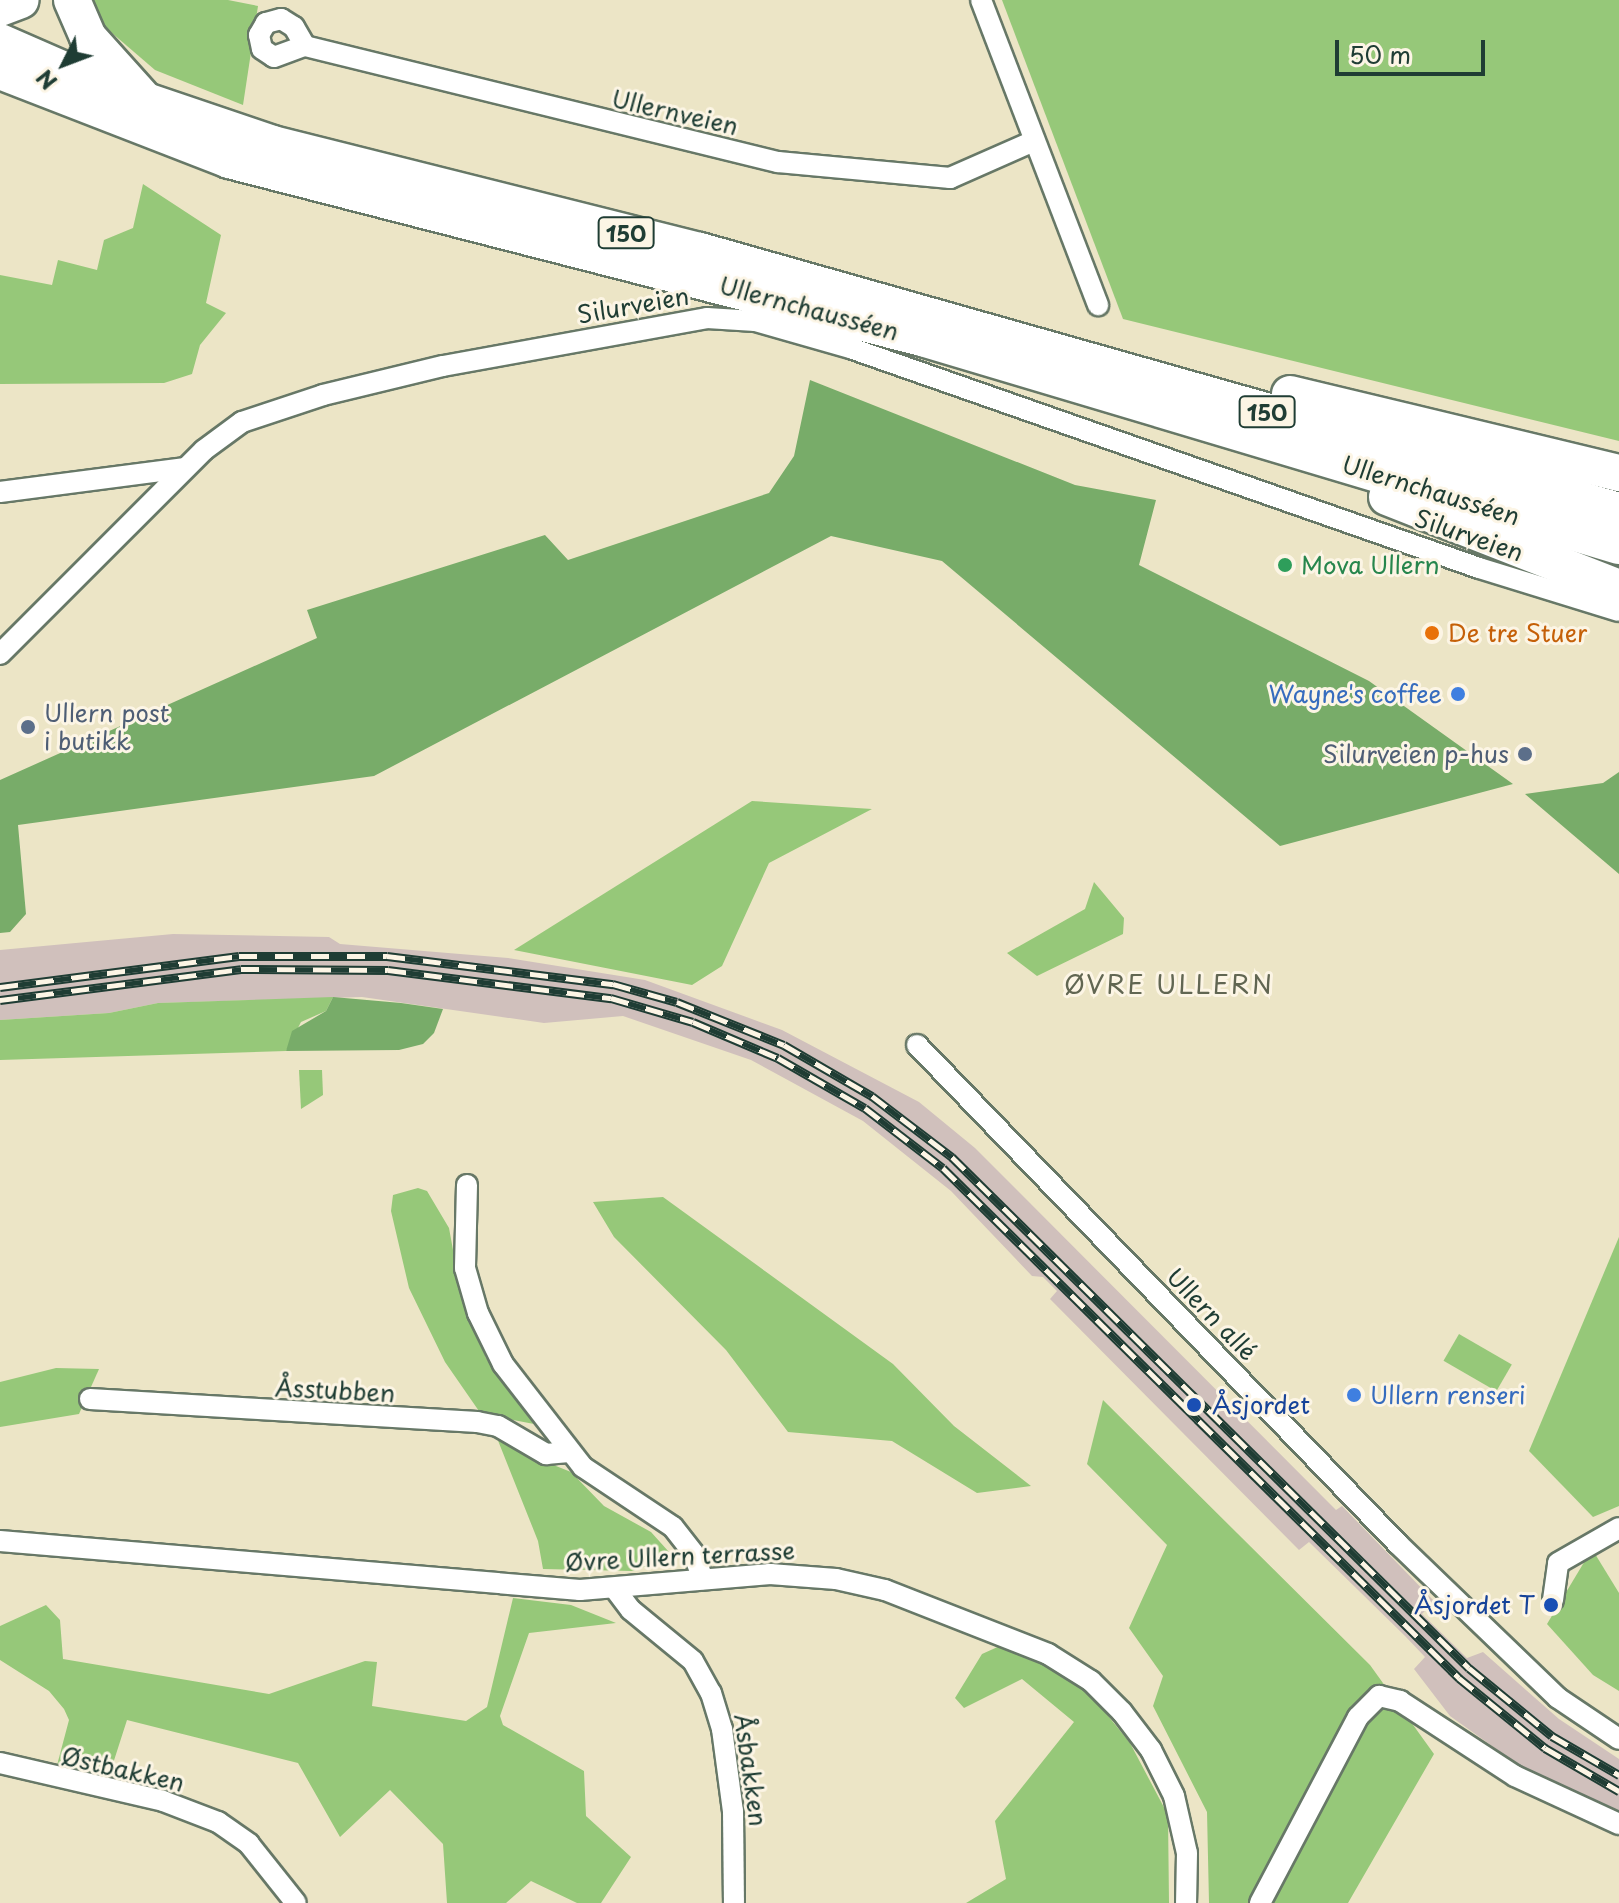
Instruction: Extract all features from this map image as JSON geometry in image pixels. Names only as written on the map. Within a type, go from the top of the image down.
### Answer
[{"type":"highway","points":[[0,8],[21,0]]},
{"type":"highway","name":"150","points":[[72,0],[88,37],[150,104]]},
{"type":"highway","name":"Ullernchausséen","points":[[0,42],[150,104],[318,157],[700,251],[1022,339],[1619,511]]},
{"type":"highway","name":"Ullernchausséen","points":[[0,71],[130,125],[269,171],[922,338],[1619,546]]},
{"type":"highway","points":[[1022,339],[1218,376],[1619,473]]},
{"type":"highway","points":[[1242,434],[1475,536],[1619,588]]},
{"type":"street","points":[[981,0],[1098,305]]},
{"type":"street","name":"Ullernveien","points":[[305,46],[778,162],[950,178],[1034,141]]},
{"type":"street","name":"Silurveien","points":[[0,654],[185,468],[242,422],[365,384],[681,321],[755,321],[972,389],[1479,568],[1619,611]]},
{"type":"street","points":[[0,492],[185,468]]},
{"type":"street","name":"Ullern allé","points":[[917,1045],[1398,1544],[1558,1698],[1619,1739]]},
{"type":"street","points":[[467,1185],[463,1240],[478,1313],[503,1364],[569,1452],[607,1488],[673,1527],[693,1553],[703,1579]]},
{"type":"street","name":"Åsstubben","points":[[90,1399],[477,1422],[498,1426],[546,1454],[569,1452]]},
{"type":"street","points":[[1553,1600],[1558,1563],[1619,1528]]},
{"type":"street","name":"Øvre Ullern terrasse","points":[[0,1541],[545,1588],[615,1589],[781,1574],[860,1584],[1023,1643],[1071,1667],[1122,1712],[1164,1773],[1187,1853],[1186,1903]]},
{"type":"street","name":"Åsbakken","points":[[615,1589],[631,1610],[693,1661],[711,1693],[722,1729],[733,1811],[734,1903]]},
{"type":"street","points":[[1260,1903],[1358,1717],[1373,1699],[1385,1695],[1400,1701],[1515,1776],[1619,1824]]},
{"type":"street","name":"Østbakken","points":[[0,1763],[163,1801],[218,1822],[249,1844],[296,1903]]},
{"type":"shaded area","points":[[173,934],[329,937],[340,944],[508,958],[645,980],[782,1030],[919,1102],[975,1148],[1336,1510],[1342,1506],[1434,1601],[1422,1614],[1467,1658],[1483,1652],[1559,1719],[1619,1759],[1619,1814],[1523,1768],[1450,1716],[1414,1669],[1425,1657],[1405,1636],[1309,1542],[1299,1550],[1050,1299],[1057,1291],[1043,1277],[1032,1276],[951,1191],[863,1121],[751,1060],[623,1016],[544,1023],[362,997],[158,1003],[109,1013],[0,1020],[0,950]]},
{"type":"green space","points":[[91,0],[228,0],[258,6],[243,105],[155,70],[105,27]]},
{"type":"green space","points":[[1002,0],[1619,0],[1619,441],[1123,319]]},
{"type":"green space","points":[[143,184],[221,235],[206,303],[226,313],[200,345],[192,374],[164,383],[0,384],[0,275],[52,285],[58,260],[97,270],[104,240],[133,228]]},
{"type":"green space","points":[[810,380],[1075,485],[1156,500],[1139,565],[1369,681],[1513,784],[1280,846],[942,561],[831,536],[374,776],[18,825],[26,914],[10,932],[0,933],[0,780],[317,638],[307,610],[545,535],[568,560],[769,493],[794,456]]},
{"type":"green space","points":[[1619,772],[1619,874],[1525,794],[1603,783]]},
{"type":"green space","points":[[752,801],[872,809],[769,863],[722,966],[692,985],[514,950]]},
{"type":"green space","points":[[1094,882],[1124,918],[1123,934],[1037,976],[1007,953],[1085,909]]},
{"type":"green space","points":[[333,997],[326,1011],[301,1022],[286,1051],[0,1060],[0,1020],[109,1013],[158,1003]]},
{"type":"green space","points":[[333,997],[443,1009],[434,1033],[423,1044],[399,1050],[286,1051],[292,1031],[326,1011]]},
{"type":"green space","points":[[299,1070],[322,1070],[323,1095],[301,1109]]},
{"type":"green space","points":[[418,1188],[427,1191],[449,1228],[461,1294],[486,1358],[534,1424],[481,1414],[445,1362],[409,1288],[391,1211],[393,1195]]},
{"type":"green space","points":[[663,1197],[893,1364],[954,1426],[1031,1486],[977,1493],[892,1441],[788,1432],[726,1350],[614,1237],[593,1202]]},
{"type":"green space","points":[[1619,1237],[1619,1506],[1593,1517],[1529,1451]]},
{"type":"green space","points":[[1459,1334],[1512,1364],[1496,1391],[1444,1361]]},
{"type":"green space","points":[[56,1368],[99,1369],[79,1414],[0,1427],[0,1382]]},
{"type":"green space","points":[[1103,1400],[1370,1665],[1434,1754],[1348,1903],[1209,1903],[1207,1812],[1153,1706],[1163,1676],[1129,1628],[1167,1545],[1087,1464]]},
{"type":"green space","points":[[495,1433],[526,1454],[571,1472],[604,1506],[651,1532],[669,1552],[666,1560],[632,1571],[543,1569],[538,1541]]},
{"type":"green space","points":[[1592,1549],[1619,1593],[1619,1691],[1593,1675],[1547,1624]]},
{"type":"green space","points":[[513,1598],[571,1605],[616,1623],[529,1633],[500,1716],[503,1725],[584,1771],[586,1816],[631,1857],[601,1903],[577,1903],[531,1881],[506,1903],[447,1903],[443,1844],[390,1790],[340,1837],[298,1763],[127,1720],[109,1776],[56,1769],[69,1720],[64,1709],[49,1691],[0,1660],[0,1626],[46,1605],[60,1620],[63,1659],[269,1694],[365,1661],[377,1662],[372,1706],[466,1721],[487,1707]]},
{"type":"green space","points":[[1002,1645],[1048,1658],[1088,1691],[1130,1743],[1168,1815],[1169,1903],[966,1903],[1006,1879],[995,1821],[1074,1722],[1022,1679],[964,1708],[955,1698],[982,1654]]},
{"type":"railway","points":[[0,987],[239,956],[387,956],[613,984],[677,1002],[784,1045],[872,1096],[952,1157],[1469,1668],[1552,1736],[1619,1775]]},
{"type":"railway","points":[[0,1000],[241,969],[388,970],[611,998],[693,1022],[778,1058],[865,1108],[943,1168],[1459,1678],[1545,1748],[1619,1791]]},
{"type":"place","name":"Mova Ullern","points":[[1285,565]]},
{"type":"place","name":"De tre Stuer","points":[[1432,633]]},
{"type":"place","name":"Wayne's coffee","points":[[1458,694]]},
{"type":"place","name":"Ullern post i butikk","points":[[28,727]]},
{"type":"place","name":"Silurveien p-hus","points":[[1525,754]]},
{"type":"place","name":"Ullern renseri","points":[[1354,1395]]},
{"type":"place","name":"Åsjordet","points":[[1194,1405]]},
{"type":"place","name":"Åsjordet T","points":[[1551,1605]]},
{"type":"district","name":"ØVRE ULLERN","points":[[1169,984]]}]
